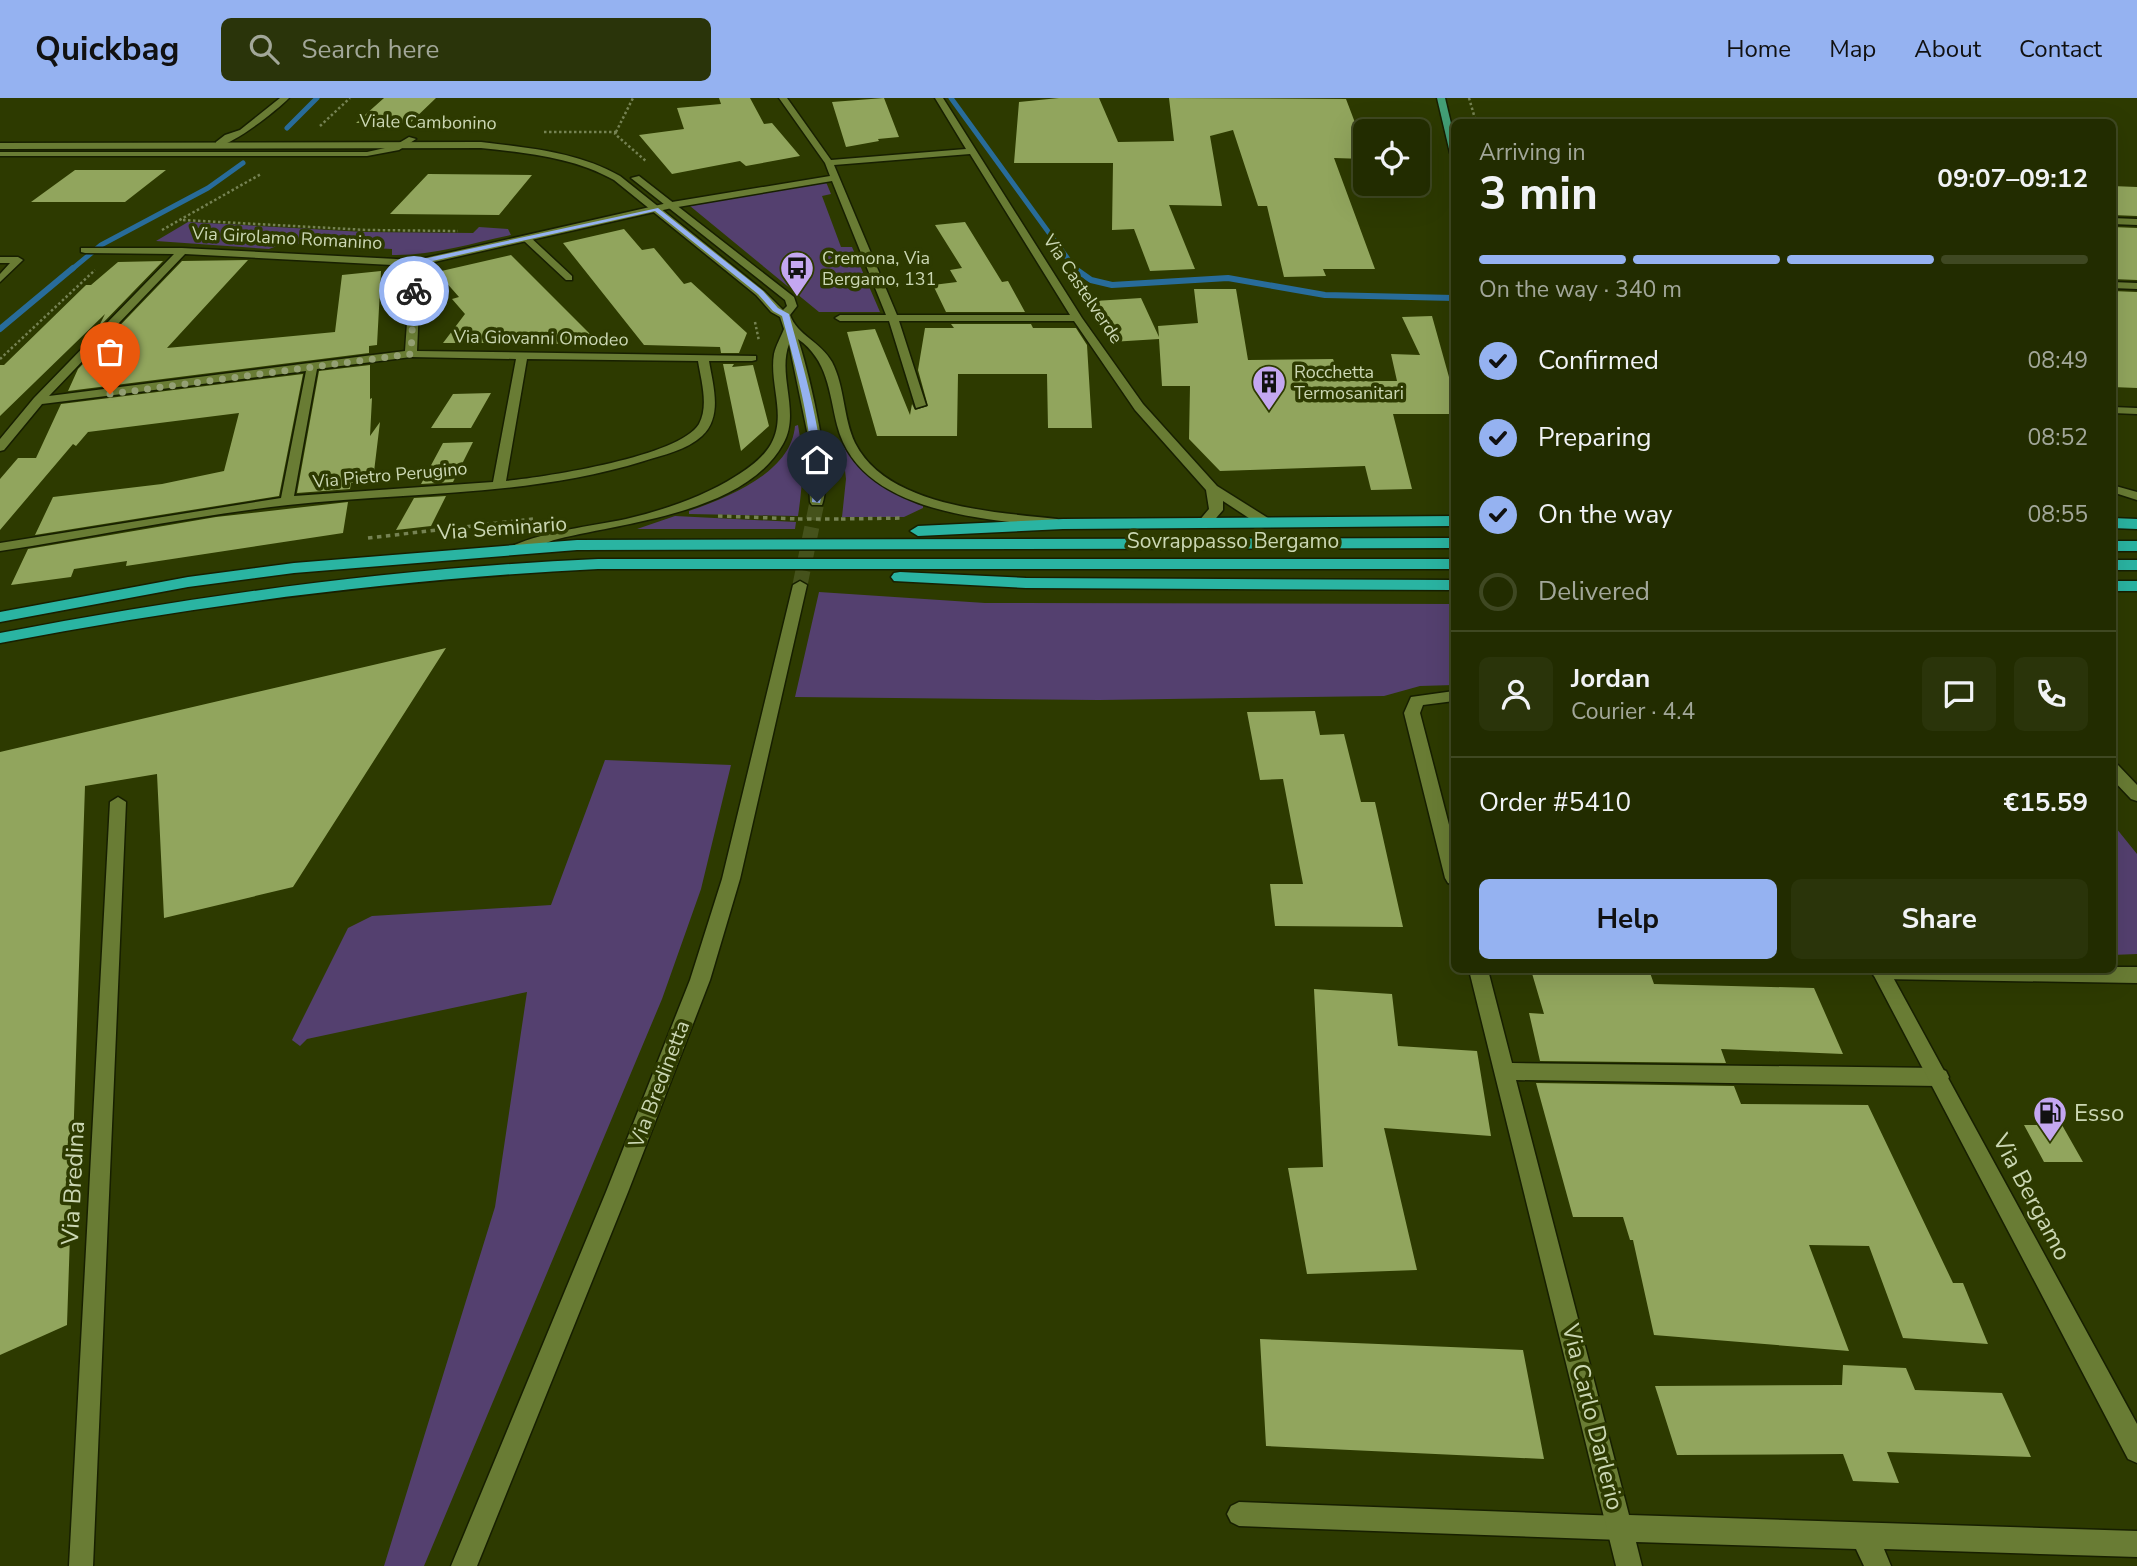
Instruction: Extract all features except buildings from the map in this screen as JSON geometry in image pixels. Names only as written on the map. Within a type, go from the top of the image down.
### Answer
[{"type":"highway","points":[[1435,521],[1451,528]]},
{"type":"highway","points":[[745,544],[851,535],[1063,524],[1451,521]]},
{"type":"highway","points":[[2116,523],[2137,524]]},
{"type":"highway","name":"Via Seminario","points":[[0,617],[188,582],[294,568],[517,549],[577,545],[1012,543]]},
{"type":"highway","name":"Sovrappasso Bergamo","points":[[1012,543],[1451,543]]},
{"type":"highway","points":[[2116,545],[2137,546]]},
{"type":"highway","name":"Via Seminario","points":[[0,638],[206,600],[372,578],[534,566],[1011,563]]},
{"type":"highway","name":"Sovrappasso Bergamo","points":[[1011,563],[1451,564]]},
{"type":"highway","points":[[733,564],[845,574],[1026,583],[1451,585]]},
{"type":"highway","points":[[2116,565],[2137,565]]},
{"type":"highway","points":[[2116,586],[2137,586]]},
{"type":"main road","points":[[1441,98],[1451,140]]},
{"type":"street","points":[[247,115],[269,98]]},
{"type":"street","points":[[219,144],[228,137],[243,132],[285,98]]},
{"type":"street","points":[[783,98],[829,163],[893,318],[920,405]]},
{"type":"street","name":"Via Castelverde","points":[[939,98],[1077,318],[1139,407],[1212,489],[1263,521]]},
{"type":"street","points":[[228,137],[226,132],[237,123]]},
{"type":"street","name":"Viale Cambonino","points":[[0,139],[228,137],[481,145],[554,154],[603,170],[656,209],[760,293],[775,310],[785,314],[790,328]]},
{"type":"street","name":"Viale Cambonino","points":[[0,146],[489,139],[566,148],[617,167],[672,205],[790,299],[792,306],[785,314]]},
{"type":"street","points":[[829,163],[971,151]]},
{"type":"street","name":"Via Girolamo Romanino","points":[[85,250],[182,251],[416,262],[672,205],[835,177]]},
{"type":"street","points":[[2116,221],[2137,222]]},
{"type":"street","points":[[0,447],[38,401],[182,251]]},
{"type":"street","points":[[411,354],[416,262]]},
{"type":"street","points":[[840,318],[1077,318]]},
{"type":"street","points":[[790,328],[813,434],[818,472],[817,502]]},
{"type":"street","points":[[790,328],[819,350],[829,368],[848,442],[856,457],[870,472],[893,487],[963,511],[1063,524]]},
{"type":"street","points":[[517,549],[536,539],[629,522],[678,507],[721,490],[748,474],[764,461],[777,445],[784,418],[780,353],[790,328]]},
{"type":"street","name":"Via Giovanni Omodeo","points":[[38,401],[411,354],[752,358]]},
{"type":"street","points":[[499,484],[522,355]]},
{"type":"street","name":"Via Pietro Perugino","points":[[0,547],[287,501],[499,484],[618,467],[665,450],[699,432],[707,422],[710,407],[703,358]]},
{"type":"street","points":[[287,501],[312,367]]},
{"type":"street","points":[[1205,522],[1216,510],[1216,498],[1212,489]]},
{"type":"street","name":"Via Bredinetta","points":[[464,1566],[617,1192],[700,979],[731,879],[800,585]]},
{"type":"street","points":[[1451,696],[1417,701],[1412,713],[1451,866]]},
{"type":"street","points":[[2116,773],[2137,795]]},
{"type":"street","name":"Via Carlo Darlerio","points":[[1479,973],[1621,1528],[2137,1545]]},
{"type":"street","name":"Via Bergamo","points":[[1883,973],[2137,1450]]},
{"type":"street","points":[[2035,973],[2137,975]]},
{"type":"street","points":[[1504,1071],[1939,1077]]},
{"type":"street","points":[[1621,1528],[1629,1566]]},
{"type":"street","points":[[1864,1535],[1878,1566]]},
{"type":"lane","points":[[0,154],[368,154],[409,142]]},
{"type":"lane","points":[[526,238],[569,278]]},
{"type":"lane","points":[[0,260],[18,260],[0,279]]},
{"type":"lane","points":[[2116,285],[2137,286]]},
{"type":"lane","points":[[2116,410],[2137,411]]},
{"type":"lane","points":[[2116,490],[2137,499]]},
{"type":"lane","points":[[2116,500],[2137,499]]},
{"type":"lane","name":"Via Bredina","points":[[81,1566],[118,802]]},
{"type":"lane","points":[[1240,1514],[1621,1528]]},
{"type":"path","points":[[314,132],[350,98]]},
{"type":"path","points":[[616,132],[633,98]]},
{"type":"path","points":[[1469,98],[1475,119]]},
{"type":"path","points":[[182,220],[367,230],[458,231]]},
{"type":"path","points":[[678,507],[687,515],[841,520],[907,518],[934,502]]},
{"type":"shaded area","points":[[826,182],[831,194],[822,196],[841,247],[852,247],[880,312],[819,312],[690,206]]},
{"type":"shaded area","points":[[188,222],[364,232],[473,233],[479,227],[508,229],[511,235],[407,255],[392,255],[392,249],[285,243],[269,249],[156,241]]},
{"type":"shaded area","points":[[798,425],[802,470],[798,516],[689,514],[689,511],[739,490],[770,470],[791,443],[795,426]]},
{"type":"shaded area","points":[[842,445],[868,475],[923,504],[923,508],[904,517],[842,517],[846,479]]},
{"type":"shaded area","points":[[675,516],[796,522],[795,529],[637,529]]},
{"type":"shaded area","points":[[819,592],[985,603],[1451,604],[1451,685],[1420,686],[1384,696],[1099,700],[795,697]]},
{"type":"shaded area","points":[[605,760],[731,765],[701,889],[662,999],[424,1566],[384,1566],[495,1207],[527,992],[307,1039],[300,1046],[292,1040],[348,928],[372,916],[551,905]]},
{"type":"shaded area","points":[[2116,828],[2137,854],[2137,954],[2116,955]]},
{"type":"waterway","points":[[287,128],[317,98]]},
{"type":"waterway","points":[[951,98],[1075,269]]},
{"type":"waterway","points":[[71,270],[101,245],[208,188],[243,163]]},
{"type":"waterway","points":[[0,329],[73,268]]},
{"type":"waterway","points":[[1075,269],[1091,280],[1112,285],[1228,278],[1325,295],[1451,298]]},
{"type":"tunnel","points":[[800,585],[817,502]]},
{"type":"way so far","points":[[110,394],[411,354],[414,291]]},
{"type":"place","name":"Cremona, Via Bergamo, 131","points":[[797,298]]},
{"type":"place","name":"Rocchetta Termosanitari","points":[[1269,412]]},
{"type":"place","name":"Esso","points":[[2050,1143]]},
{"type":"route","points":[[414,291],[416,262],[656,209],[760,293],[775,310],[785,314],[813,434],[818,472],[817,502]]}]
